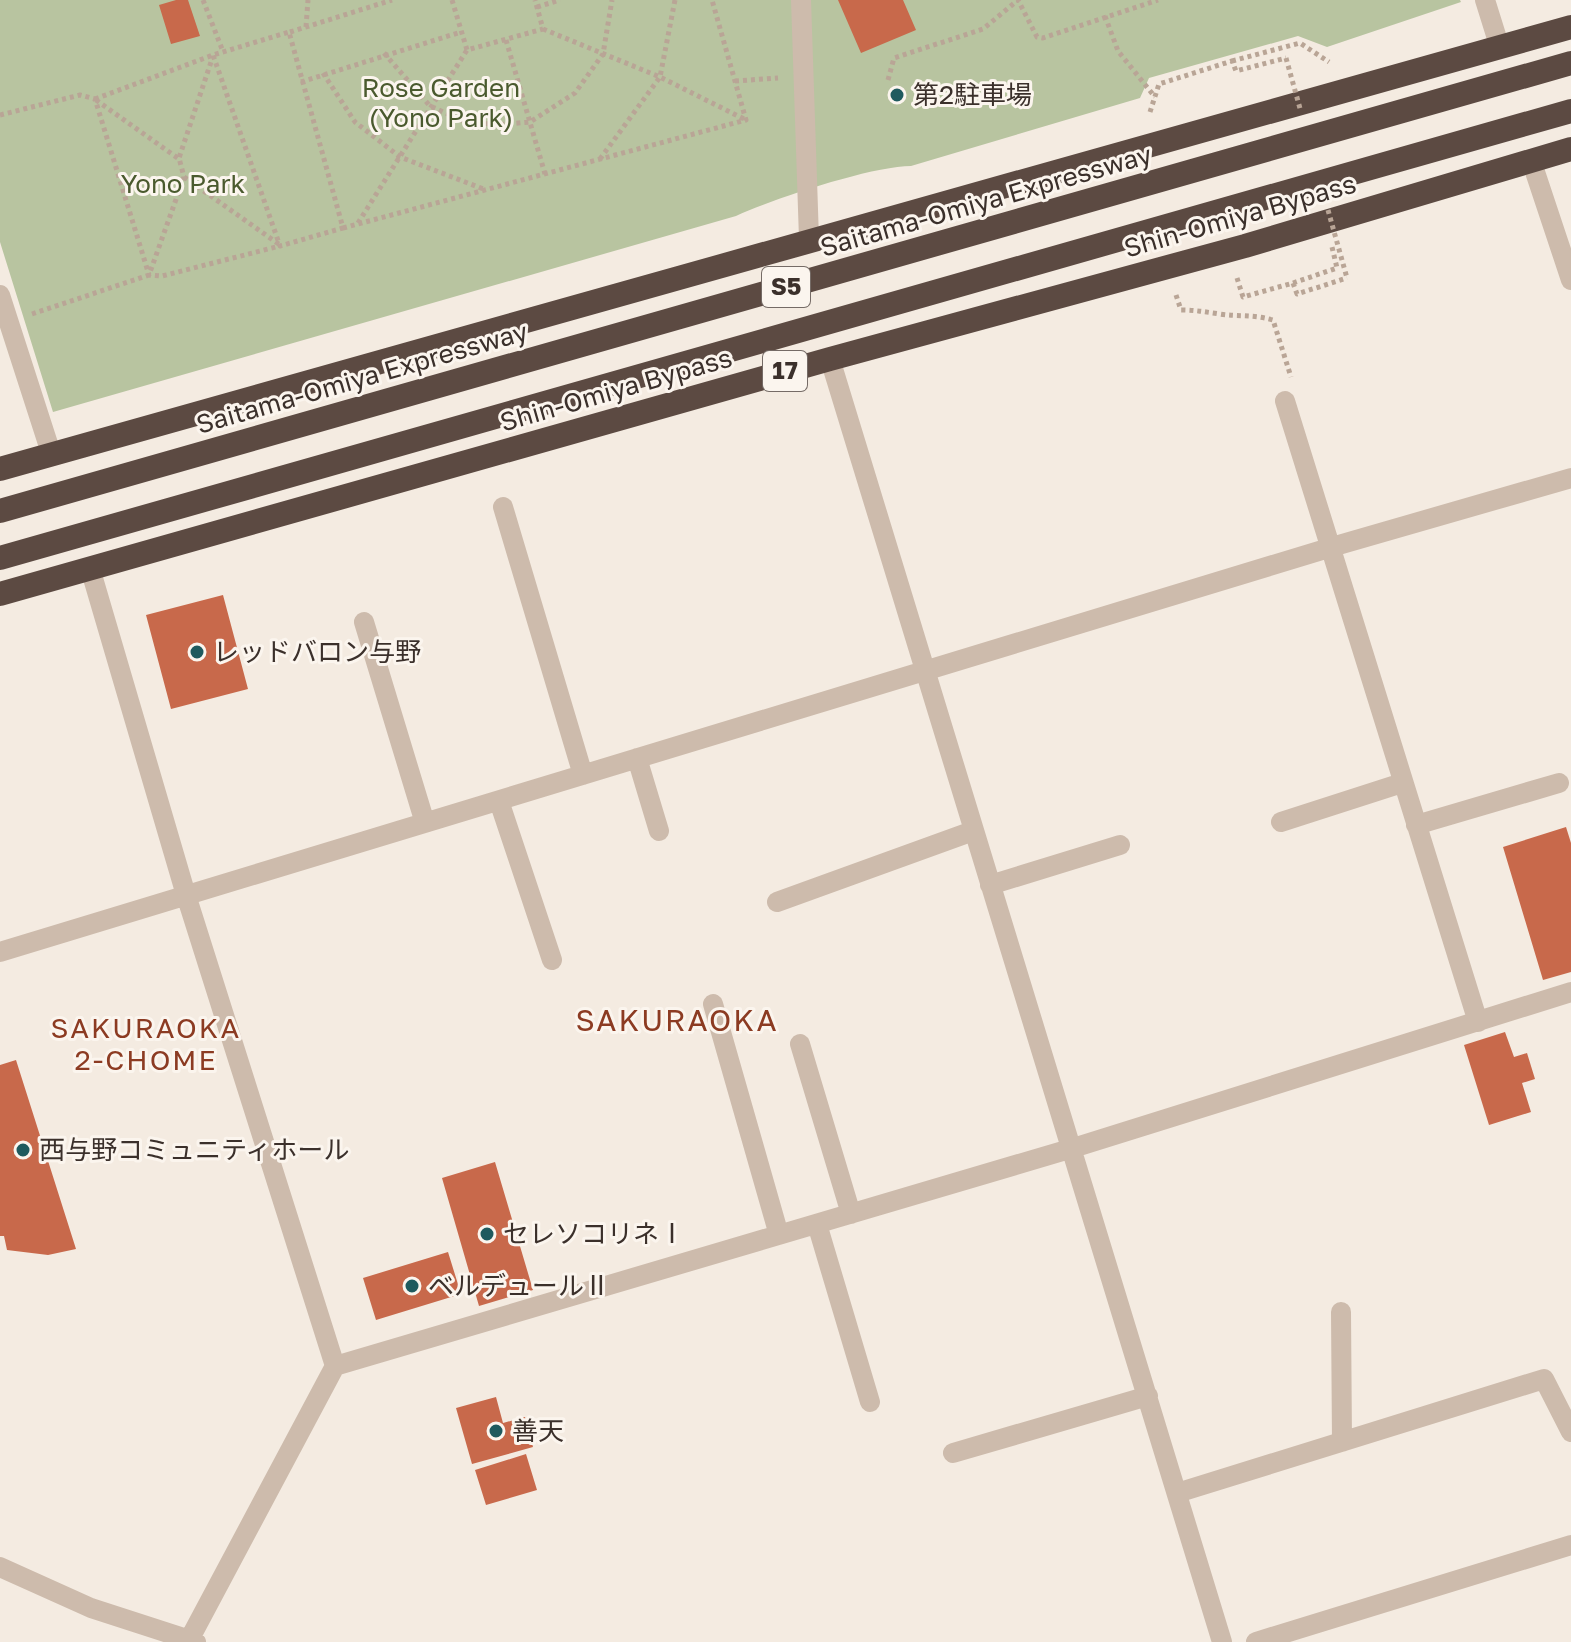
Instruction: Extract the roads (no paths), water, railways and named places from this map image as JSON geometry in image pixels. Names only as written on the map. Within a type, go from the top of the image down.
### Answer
[{"type":"highway","points":[[0,469],[1571,27]]},
{"type":"highway","name":"Saitama-Omiya Expressway","points":[[0,511],[1571,63]]},
{"type":"highway","name":"S5","points":[[0,558],[1571,111]]},
{"type":"highway","name":"Shin-Omiya Bypass","points":[[0,594],[830,359],[1245,246],[1571,149]]},
{"type":"street","points":[[801,0],[809,239]]},
{"type":"street","points":[[1485,0],[1500,48]]},
{"type":"street","points":[[1531,160],[1571,280]]},
{"type":"street","points":[[0,295],[4,323],[51,453]]},
{"type":"street","points":[[830,359],[1222,1642]]},
{"type":"street","points":[[1285,401],[1478,1022]]},
{"type":"street","points":[[0,952],[1330,547],[1571,478]]},
{"type":"street","points":[[503,507],[583,775]]},
{"type":"street","points":[[0,1567],[91,1608],[191,1641],[335,1366],[186,895],[90,568]]},
{"type":"street","points":[[364,622],[425,823]]},
{"type":"street","points":[[637,758],[659,831]]},
{"type":"street","points":[[1281,822],[1402,783]]},
{"type":"street","points":[[1416,825],[1559,783]]},
{"type":"street","points":[[499,801],[552,960]]},
{"type":"street","points":[[777,902],[973,831]]},
{"type":"street","points":[[990,885],[1120,845]]},
{"type":"street","points":[[335,1366],[1073,1148],[1571,992]]},
{"type":"street","points":[[713,1004],[779,1235]]},
{"type":"street","points":[[800,1044],[851,1214]]},
{"type":"street","points":[[817,1224],[870,1402]]},
{"type":"street","points":[[1341,1312],[1342,1442]]},
{"type":"street","points":[[1177,1493],[1544,1379],[1571,1432]]},
{"type":"street","points":[[953,1453],[1148,1396]]},
{"type":"street","points":[[1256,1642],[1571,1545]]},
{"type":"place","name":"第2駐車場","points":[[897,95]]},
{"type":"place","name":"レッドバロン与野","points":[[197,652]]},
{"type":"place","name":"西与野コミュニティホール","points":[[23,1150]]},
{"type":"place","name":"セレソコリネⅠ","points":[[487,1234]]},
{"type":"place","name":"ベルデュールⅡ","points":[[412,1286]]},
{"type":"place","name":"善天","points":[[496,1431]]},
{"type":"district","name":"SAKURAOKA","points":[[677,1021]]},
{"type":"district","name":"SAKURAOKA 2-CHOME","points":[[146,1044]]},
{"type":"park label","name":"Rose Garden (Yono Park)","points":[[441,103]]},
{"type":"park label","name":"Yono Park","points":[[183,184]]}]
